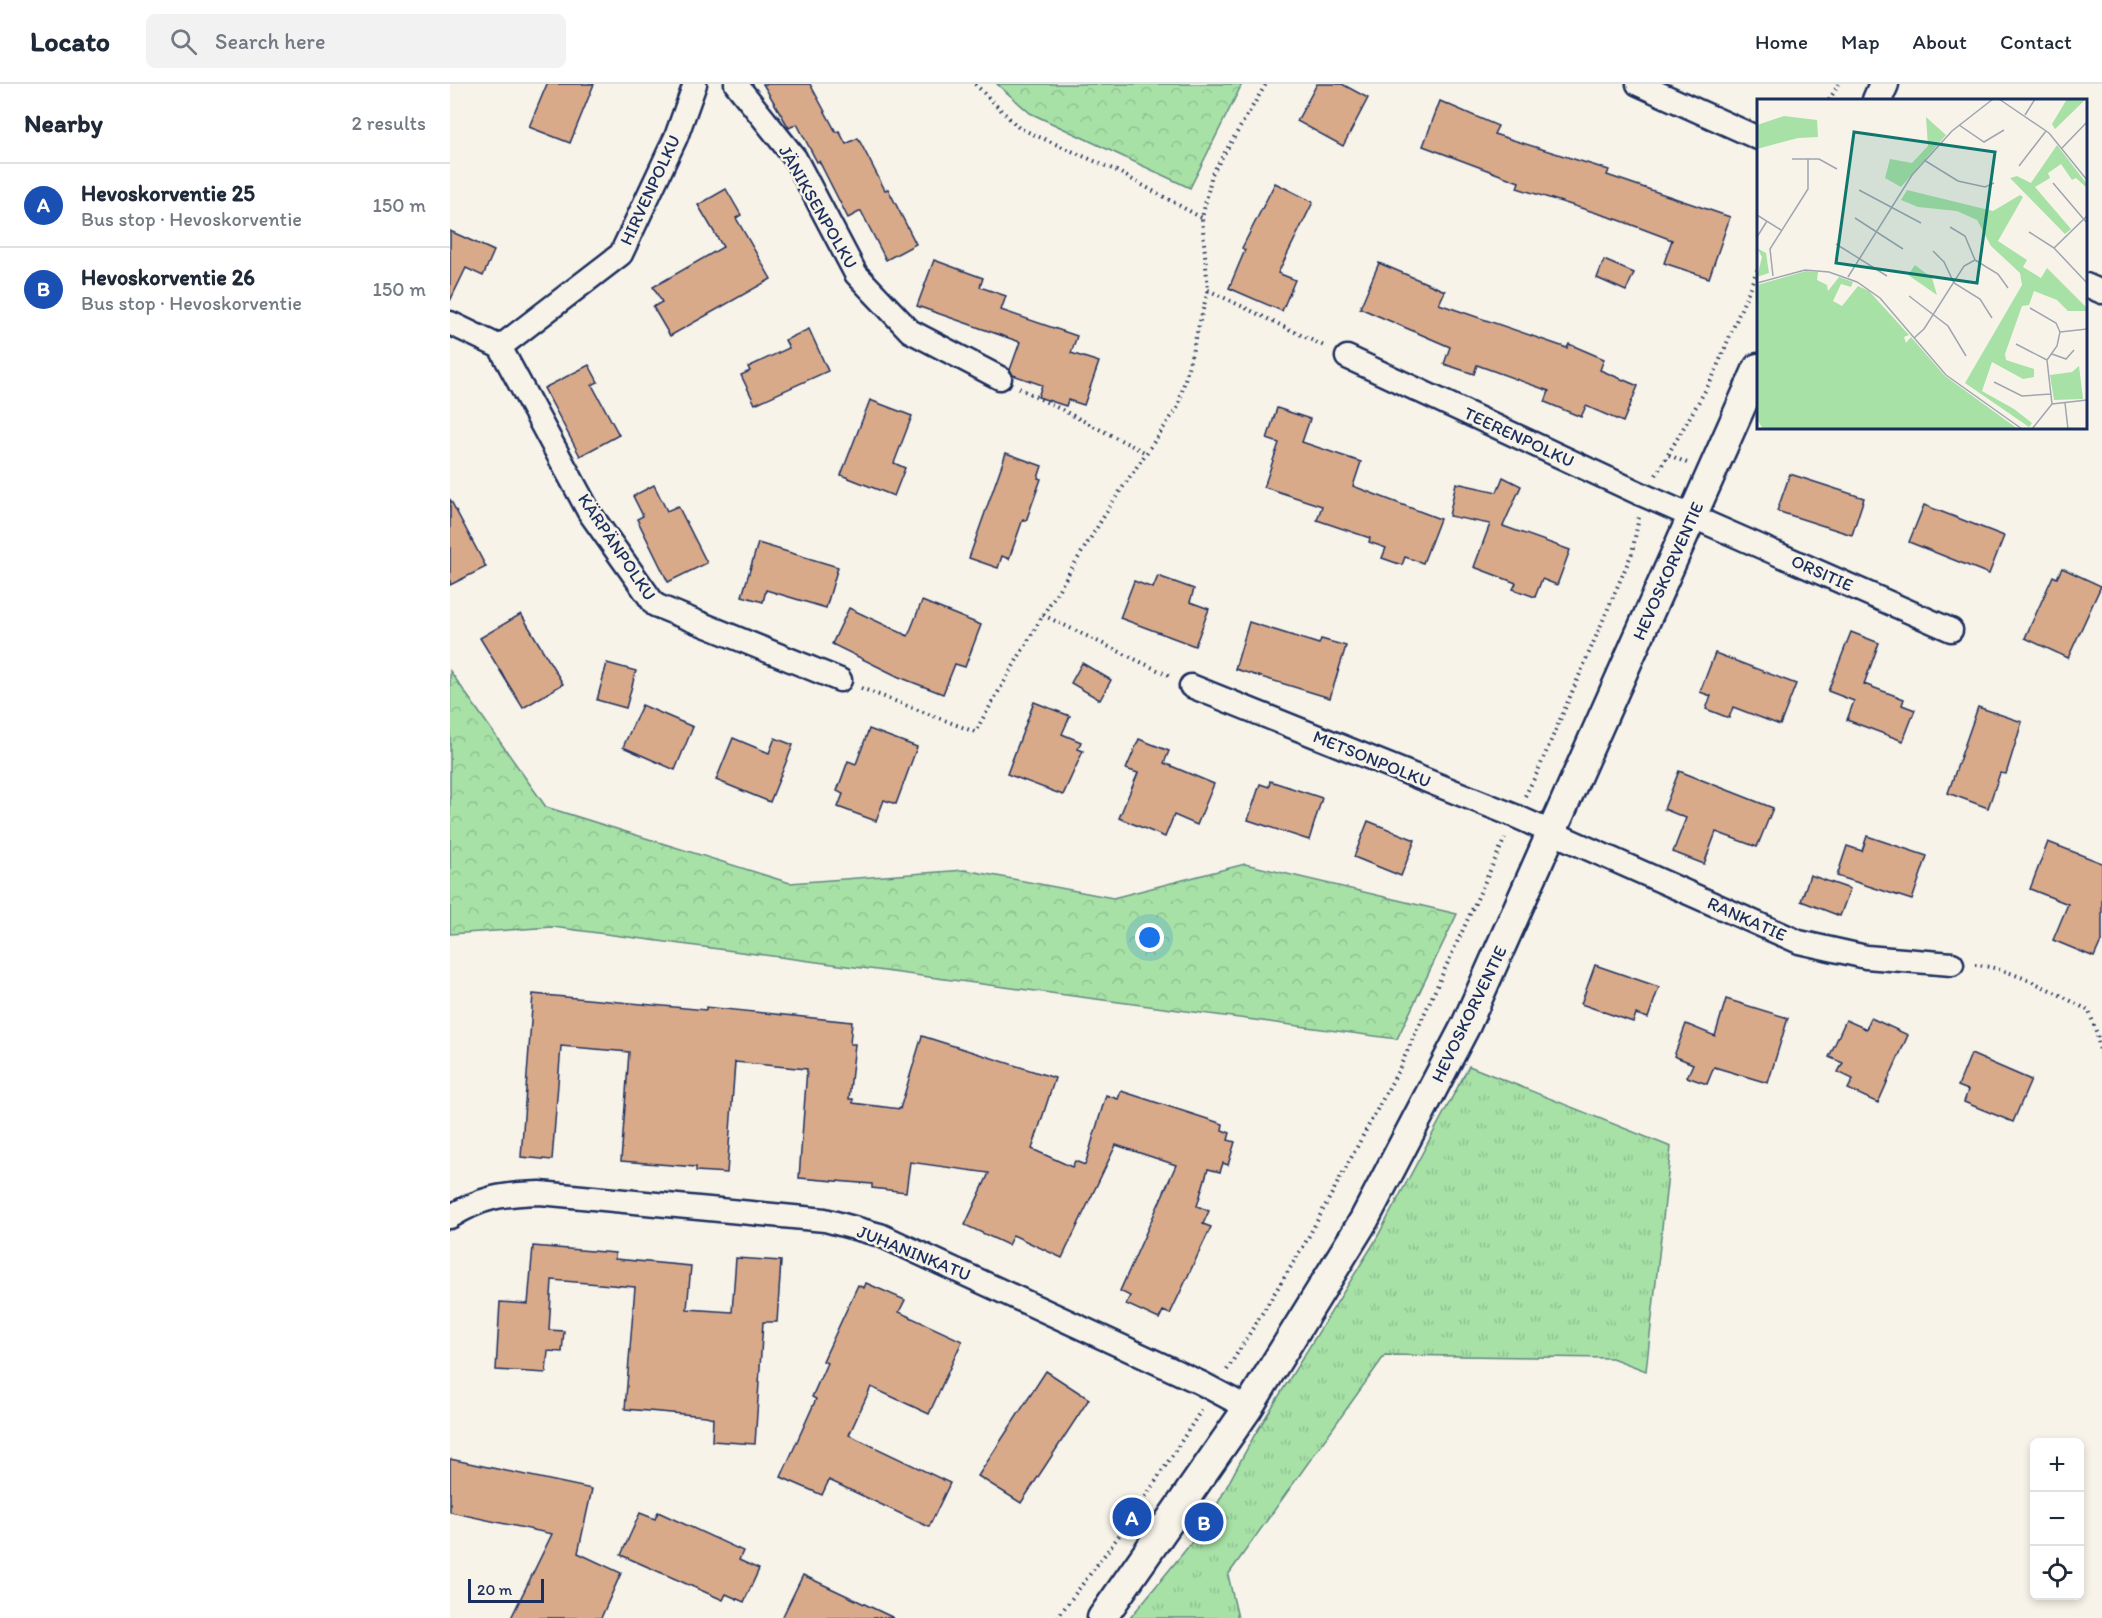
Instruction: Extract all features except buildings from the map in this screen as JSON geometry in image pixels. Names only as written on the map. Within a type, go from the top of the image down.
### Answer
[{"type":"street","name":"HIRVENPOLKU","points":[[500,347],[621,254],[676,137],[695,84]]},
{"type":"street","name":"JÄNIKSENPOLKU","points":[[736,84],[795,158],[856,274],[910,331],[1000,378]]},
{"type":"street","points":[[1638,84],[1757,138]]},
{"type":"street","points":[[1877,99],[1884,84]]},
{"type":"street","points":[[2087,286],[2102,292]]},
{"type":"street","points":[[450,323],[500,347]]},
{"type":"street","name":"KÄRPÄNPOLKU","points":[[500,347],[589,512],[655,605],[840,680]]},
{"type":"street","name":"TEERENPOLKU","points":[[1347,357],[1692,516]]},
{"type":"street","name":"HEVOSKORVENTIE","points":[[1102,1618],[1248,1408],[1364,1220],[1466,1025],[1757,370]]},
{"type":"street","name":"ORSITIE","points":[[1692,516],[1951,630]]},
{"type":"street","name":"METSONPOLKU","points":[[1191,686],[1552,832]]},
{"type":"street","name":"RANKATIE","points":[[1552,832],[1799,942],[1866,957],[1952,964]]},
{"type":"street","name":"JUHANINKATU","points":[[450,1217],[471,1204],[506,1194],[540,1193],[825,1220],[880,1235],[1214,1390],[1248,1408]]},
{"type":"path","points":[[975,84],[1019,129],[1114,170],[1202,218]]},
{"type":"path","points":[[840,680],[975,732],[1043,615],[1114,500],[1178,406],[1208,290],[1202,218],[1212,174],[1266,84]]},
{"type":"path","points":[[1830,99],[1839,84]]},
{"type":"path","points":[[1057,1618],[1130,1521],[1214,1390],[1303,1247],[1399,1070],[1515,816],[1538,771],[1632,553],[1643,495],[1712,379],[1757,270]]},
{"type":"path","points":[[1208,290],[1347,357]]},
{"type":"path","points":[[1000,378],[1146,453]]},
{"type":"path","points":[[1043,615],[1191,686]]},
{"type":"path","points":[[1952,964],[1983,965],[2014,975],[2071,1000],[2089,1011],[2097,1034],[2102,1062]]},
{"type":"green space","points":[[997,84],[1242,84],[1190,188],[1030,113]]},
{"type":"green space","points":[[450,671],[546,807],[790,883],[965,870],[1113,898],[1245,864],[1457,914],[1397,1039],[553,927],[450,934]]},
{"type":"green space","points":[[1469,1066],[1671,1147],[1646,1371],[1612,1358],[1385,1355],[1228,1575],[1238,1618],[1130,1618],[1206,1525],[1254,1436],[1374,1243]]},
{"type":"place","name":"Hevoskorventie 25","points":[[1132,1517]]},
{"type":"place","name":"Hevoskorventie 26","points":[[1204,1522]]}]
